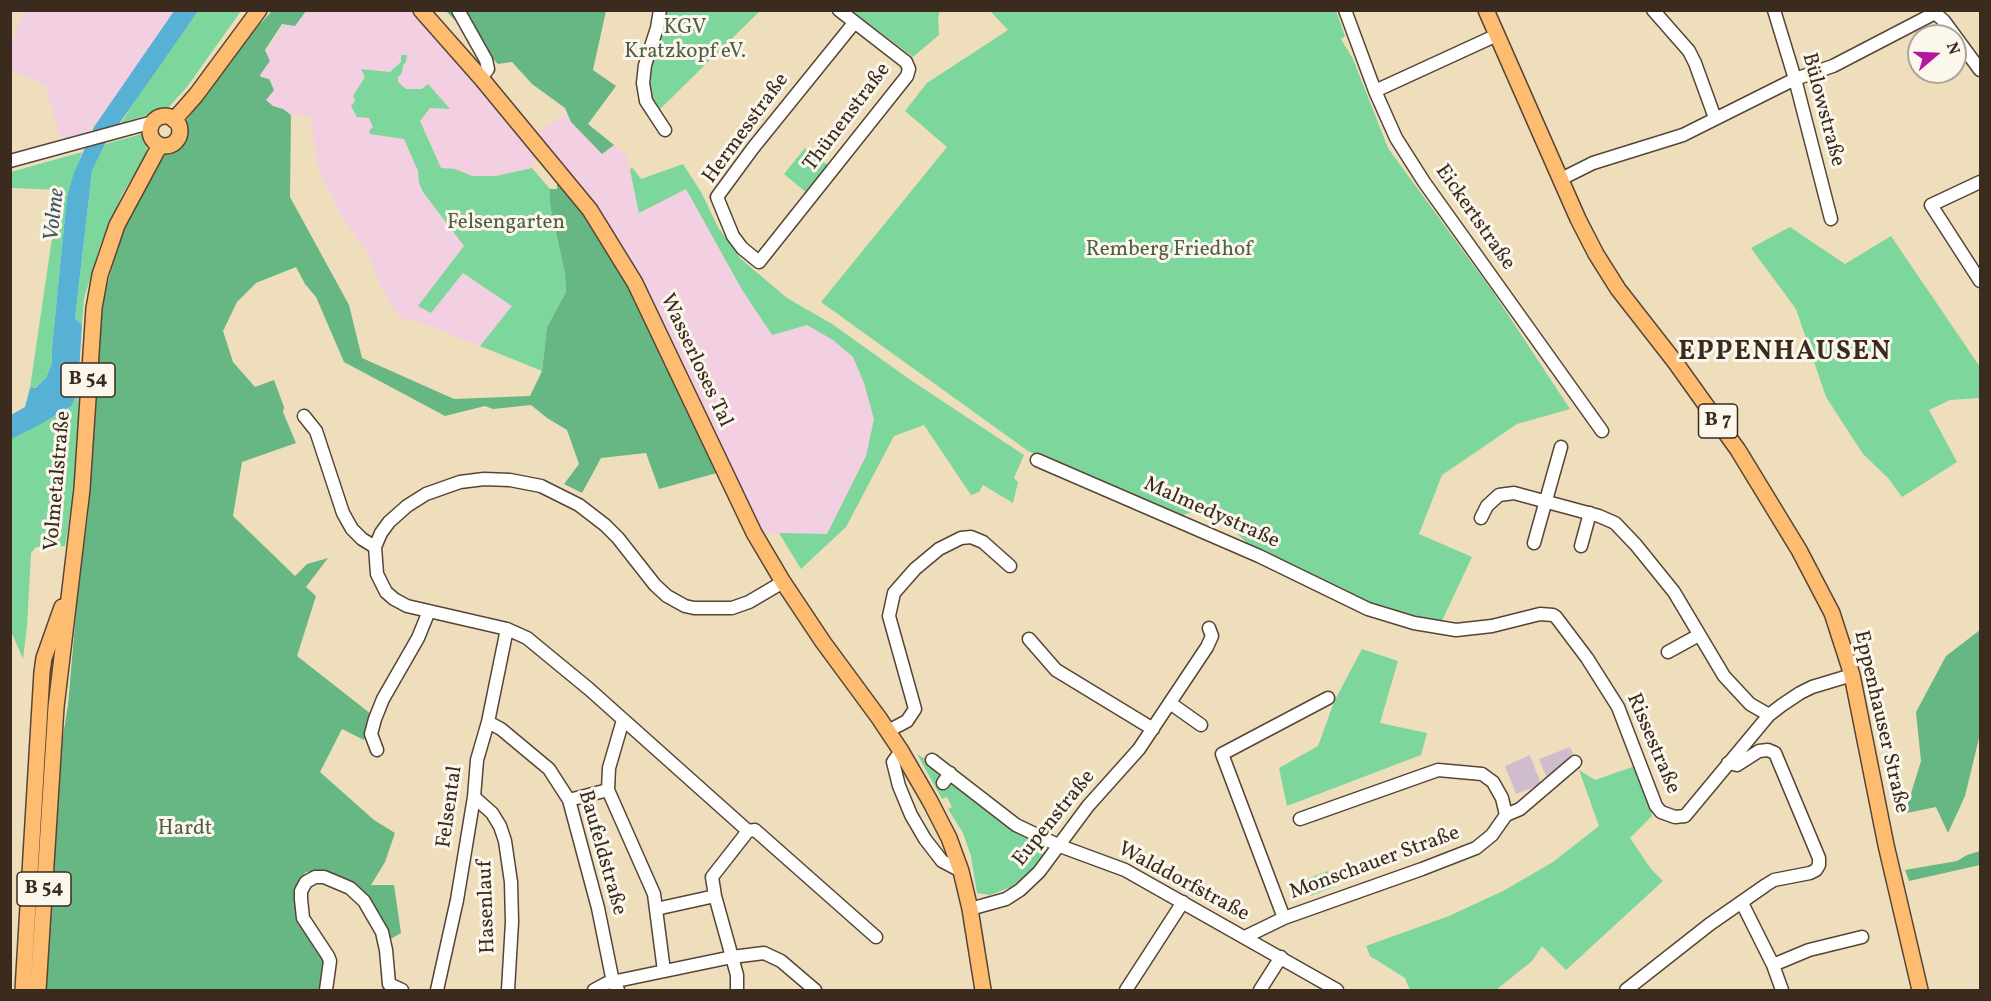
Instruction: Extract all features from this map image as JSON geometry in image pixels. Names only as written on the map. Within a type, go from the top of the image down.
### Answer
[{"type":"main road","points":[[160,145],[153,140],[147,127],[162,117],[174,120],[196,95],[259,10]]},
{"type":"main road","name":"Wasserloses Tal","points":[[421,10],[558,170],[590,210],[611,242],[650,313],[754,533],[823,642],[901,751],[949,838],[961,871],[970,909],[983,990]]},
{"type":"main road","name":"B 7","points":[[1486,10],[1561,179]]},
{"type":"main road","name":"B 54","points":[[160,145],[173,144],[179,137],[179,127],[174,120]]},
{"type":"main road","name":"Volmetalstraße","points":[[38,990],[56,707],[82,489],[89,365],[98,286],[102,266],[117,225],[138,184],[158,153],[160,145]]},
{"type":"main road","name":"Eppenhauser Straße","points":[[1561,179],[1588,239],[1618,289],[1723,428],[1799,550],[1832,613],[1852,675],[1886,845],[1920,990]]},
{"type":"main road","name":"Volmetalstraße","points":[[23,990],[42,672],[44,658],[70,584]]},
{"type":"street","points":[[458,10],[482,48],[488,69],[481,78]]},
{"type":"street","points":[[660,10],[657,28],[645,65],[643,83],[646,101],[665,130]]},
{"type":"street","name":"Thünenstraße","points":[[759,262],[907,76],[909,69],[906,62],[839,10]]},
{"type":"street","name":"Eickertstraße","points":[[1345,10],[1375,91],[1396,138],[1424,182],[1602,431]]},
{"type":"street","points":[[1653,10],[1689,51],[1715,118]]},
{"type":"street","name":"Bülowstraße","points":[[1774,10],[1795,79],[1831,219]]},
{"type":"street","points":[[1561,179],[1593,163],[1683,135],[1795,79],[1833,66],[1935,13],[1980,70]]},
{"type":"street","name":"Hermesstraße","points":[[759,262],[742,248],[733,236],[717,197],[753,148],[854,23]]},
{"type":"street","points":[[1375,91],[1497,35]]},
{"type":"street","points":[[10,161],[147,127]]},
{"type":"street","points":[[1980,182],[1931,205],[1980,281]]},
{"type":"street","points":[[304,416],[316,431],[343,513],[357,534],[375,547]]},
{"type":"street","points":[[1534,543],[1561,447]]},
{"type":"street","name":"Malmedystraße","points":[[1037,460],[1259,555],[1368,609]]},
{"type":"street","points":[[748,831],[527,638],[507,629],[407,606],[394,599],[386,592],[377,574],[375,547],[389,522],[407,506],[426,494],[460,482],[484,479],[510,480],[541,486],[579,505],[618,538],[655,585],[667,596],[685,606],[732,608],[749,602],[783,582]]},
{"type":"street","points":[[1481,519],[1487,506],[1499,495],[1514,493],[1590,513],[1615,523],[1674,592],[1724,676],[1750,704],[1769,716]]},
{"type":"street","points":[[1581,546],[1590,513]]},
{"type":"street","points":[[888,731],[907,721],[915,709],[889,616],[894,593],[915,569],[939,549],[961,538],[970,537],[983,542],[1010,566]]},
{"type":"street","name":"Rissestraße","points":[[1368,609],[1414,623],[1455,630],[1492,626],[1547,613],[1556,617],[1587,658],[1618,707],[1653,799],[1661,812],[1675,817],[1685,816],[1769,716],[1812,687],[1852,675]]},
{"type":"street","points":[[377,750],[371,734],[375,719],[383,699],[418,638],[429,611]]},
{"type":"street","name":"Eupenstraße","points":[[970,909],[1006,899],[1039,873],[1088,806],[1139,749],[1153,729],[1207,647],[1212,636],[1209,628]]},
{"type":"street","name":"Felsental","points":[[437,990],[457,900],[474,797],[477,760],[488,722],[507,629]]},
{"type":"street","points":[[1668,652],[1699,634]]},
{"type":"street","points":[[1029,639],[1056,670],[1153,729]]},
{"type":"street","points":[[1284,918],[1222,754],[1328,698]]},
{"type":"street","points":[[1170,703],[1201,725]]},
{"type":"street","points":[[622,720],[609,768],[608,790],[654,894],[664,971]]},
{"type":"street","name":"Baufeldstraße","points":[[488,722],[501,729],[549,769],[569,800],[616,986]]},
{"type":"street","points":[[1626,990],[1710,924],[1774,880],[1816,870],[1819,865],[1820,858],[1775,753],[1768,750],[1759,751],[1737,765],[1728,763]]},
{"type":"street","points":[[901,751],[893,762],[899,786],[911,815],[925,839],[942,861],[961,871]]},
{"type":"street","name":"Walddorfstraße","points":[[932,760],[947,778],[1016,825],[1060,846],[1125,870],[1338,990]]},
{"type":"street","name":"Monschauer Straße","points":[[1245,937],[1284,918],[1422,870],[1476,848],[1492,835],[1506,815],[1520,809],[1575,762]]},
{"type":"street","points":[[1300,819],[1438,770],[1482,774],[1493,782],[1502,798],[1506,815]]},
{"type":"street","points":[[569,800],[608,790]]},
{"type":"street","name":"Hasenlauf","points":[[474,797],[492,813],[505,841],[511,882],[512,922],[508,990]]},
{"type":"street","points":[[737,990],[737,975],[712,878],[748,831],[755,830],[876,937]]},
{"type":"street","points":[[326,990],[330,961],[303,918],[301,899],[306,882],[315,877],[324,877],[350,888],[364,902],[382,932],[389,984],[402,990]]},
{"type":"street","points":[[656,909],[715,896]]},
{"type":"street","points":[[1126,990],[1182,902]]},
{"type":"street","points":[[1742,903],[1773,965],[1782,990]]},
{"type":"street","points":[[1773,965],[1809,950],[1862,937]]},
{"type":"street","points":[[594,990],[616,986],[664,971],[732,957],[765,953],[781,961],[815,990]]},
{"type":"street","points":[[1260,990],[1281,957]]},
{"type":"shaded area","points":[[23,11],[174,11],[94,127],[78,143],[60,137],[45,85],[11,71],[11,46]]},
{"type":"shaded area","points":[[306,11],[421,11],[531,137],[567,113],[571,122],[602,154],[614,145],[627,156],[639,212],[686,189],[741,288],[833,340],[853,357],[864,383],[874,419],[866,456],[827,535],[754,533],[539,148],[532,168],[496,176],[472,176],[455,169],[423,192],[464,246],[431,313],[462,273],[513,306],[480,346],[398,315],[382,290],[369,255],[343,218],[319,172],[310,116],[291,115],[265,100],[268,96],[260,75],[270,61],[265,51],[282,28],[282,24],[295,26]]},
{"type":"shaded area","points":[[1570,747],[1575,758],[1548,781],[1539,759]]},
{"type":"shaded area","points":[[1530,755],[1541,784],[1516,794],[1505,766]]},
{"type":"green space","points":[[198,11],[241,11],[187,87],[167,109],[121,123],[152,74]]},
{"type":"green space","name":"Hardt","points":[[272,11],[306,11],[295,26],[282,24],[265,50],[270,61],[260,75],[269,79],[274,90],[266,100],[291,115],[290,197],[349,305],[362,358],[454,399],[530,396],[542,371],[547,327],[566,292],[565,274],[550,205],[550,189],[557,189],[558,170],[590,210],[724,471],[659,489],[646,453],[601,458],[582,493],[564,484],[579,464],[567,430],[531,405],[493,409],[485,406],[445,416],[344,362],[316,297],[305,284],[296,267],[256,283],[237,302],[223,331],[233,362],[255,387],[274,380],[284,407],[283,412],[296,443],[242,462],[233,516],[295,576],[307,564],[328,558],[306,587],[316,596],[297,656],[371,714],[364,740],[342,729],[320,772],[374,820],[395,833],[385,862],[371,885],[394,885],[401,933],[389,940],[380,918],[328,874],[316,871],[306,872],[301,878],[297,901],[326,959],[322,990],[46,990],[62,742],[68,705],[79,578],[88,516],[103,299],[122,233],[147,182],[169,149],[182,138],[183,125],[246,39]]},
{"type":"green space","points":[[446,11],[606,11],[593,70],[616,86],[588,124],[614,145],[602,154],[571,122],[565,108],[532,84],[512,62],[498,64]]},
{"type":"green space","name":"KGV Kratzkopf eV.","points":[[660,11],[760,11],[655,114],[643,83]]},
{"type":"green space","points":[[852,11],[940,11],[939,35],[913,57]]},
{"type":"green space","name":"Remberg Friedhof","points":[[990,11],[1336,11],[1345,36],[1341,39],[1353,59],[1388,148],[1493,292],[1570,409],[1517,424],[1442,475],[1419,534],[1472,557],[1439,627],[1368,608],[1259,554],[1231,528],[1195,511],[1174,518],[1028,451],[821,302],[947,147],[905,111],[927,83],[1008,30]]},
{"type":"green space","name":"Felsengarten","points":[[401,55],[407,55],[398,82],[406,89],[422,89],[428,84],[450,109],[430,108],[420,121],[441,168],[455,169],[472,176],[496,176],[532,168],[550,189],[550,205],[565,274],[566,292],[547,327],[542,371],[480,346],[512,306],[463,273],[431,313],[418,306],[464,246],[423,192],[419,183],[418,171],[404,139],[370,134],[369,131],[373,127],[369,118],[357,117],[351,106],[355,101],[353,96],[365,77],[361,69],[390,72],[401,62]]},
{"type":"green space","points":[[142,134],[146,138],[147,153],[122,195],[100,245],[84,299],[82,325],[75,318],[92,171],[105,144]]},
{"type":"green space","points":[[805,148],[830,167],[808,194],[784,174]]},
{"type":"green space","points":[[82,152],[67,197],[52,361],[46,378],[34,388],[30,388],[59,190],[11,188],[11,172]]},
{"type":"green space","points":[[683,164],[701,192],[718,227],[741,259],[787,298],[832,324],[912,381],[1024,455],[1014,478],[1018,482],[1013,503],[983,485],[979,492],[971,495],[924,425],[894,436],[846,527],[801,569],[779,533],[827,534],[866,456],[874,419],[864,383],[853,357],[833,340],[807,325],[772,335],[741,288],[686,189],[639,213],[630,170],[632,167],[641,179]]},
{"type":"green space","points":[[1790,227],[1845,264],[1891,236],[1980,367],[1980,398],[1950,400],[1929,410],[1957,462],[1902,497],[1888,478],[1863,454],[1826,397],[1796,309],[1751,248]]},
{"type":"green space","points":[[78,388],[75,485],[65,546],[36,547],[31,553],[23,659],[11,631],[10,439],[72,406]]},
{"type":"green space","points":[[1980,630],[1980,734],[1965,796],[1948,833],[1936,807],[1907,813],[1921,761],[1916,712],[1946,656]]},
{"type":"green space","points":[[1362,649],[1398,661],[1380,723],[1427,733],[1421,755],[1287,806],[1279,768],[1318,746],[1334,702]]},
{"type":"green space","points":[[917,754],[942,769],[938,783],[950,781],[1047,853],[1036,869],[1011,887],[990,895],[977,893],[971,856],[963,833],[948,809],[952,807],[947,797],[942,799]]},
{"type":"green space","points":[[1638,765],[1652,816],[1630,838],[1651,869],[1663,881],[1566,970],[1542,946],[1532,961],[1496,990],[1410,990],[1405,978],[1370,956],[1366,946],[1449,916],[1503,891],[1553,862],[1599,826],[1579,770],[1595,780]]},
{"type":"green space","points":[[1980,851],[1980,865],[1909,881],[1905,870],[1957,861]]},
{"type":"green space","points":[[1328,871],[1334,887],[1310,896],[1304,880]]},
{"type":"water","points":[[174,11],[198,11],[105,144],[92,171],[75,318],[82,325],[78,388],[72,406],[11,439],[11,415],[25,407],[30,388],[35,388],[46,378],[52,362],[67,197],[74,173],[94,127]]},
{"type":"district","name":"EPPENHAUSEN","points":[[1785,354]]},
{"type":"water label","name":"Volme","points":[[56,215]]}]
